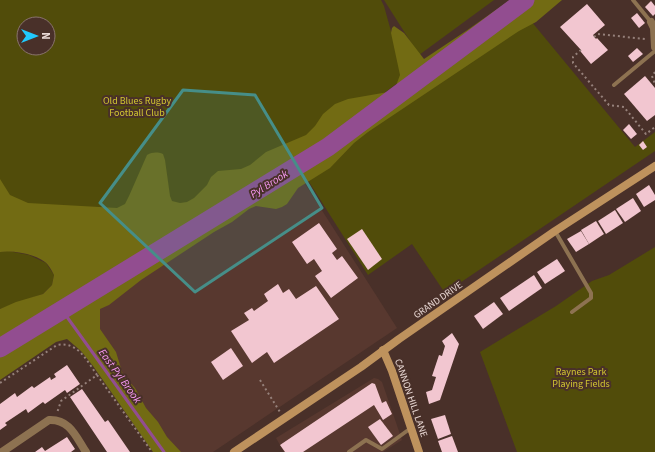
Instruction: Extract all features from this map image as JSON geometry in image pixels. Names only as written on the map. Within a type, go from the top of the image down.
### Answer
[{"type":"main road","name":"GRAND DRIVE","points":[[234,452],[384,350],[555,230],[655,166]]},
{"type":"main road","name":"CANNON HILL LANE","points":[[384,350],[419,452]]},
{"type":"street","points":[[651,22],[654,28],[655,48]]},
{"type":"street","points":[[2,452],[49,420],[63,422],[70,427],[86,452]]},
{"type":"lane","points":[[633,0],[651,22]]},
{"type":"lane","points":[[614,85],[655,51]]},
{"type":"lane","points":[[555,230],[591,293],[591,298],[572,312]]},
{"type":"lane","points":[[349,452],[366,440],[382,449],[411,428]]},
{"type":"path","points":[[594,37],[598,34],[654,39]]},
{"type":"path","points":[[581,50],[573,57],[573,63],[609,105],[624,107],[646,134],[655,127]]},
{"type":"path","points":[[655,72],[652,76],[655,84]]},
{"type":"path","points":[[0,383],[57,345],[62,344],[76,348],[152,452]]},
{"type":"path","points":[[56,420],[58,407],[61,401],[97,375]]},
{"type":"path","points":[[260,380],[284,418]]},
{"type":"highlighted area","points":[[183,90],[255,95],[322,208],[195,292],[100,203]]},
{"type":"shaded area","points":[[510,0],[562,0],[536,22],[519,31],[368,132],[354,143],[330,168],[298,188],[287,204],[276,209],[256,206],[249,209],[232,222],[214,232],[141,280],[109,305],[100,309],[100,329],[116,352],[123,375],[135,388],[146,408],[158,422],[167,437],[181,452],[153,452],[93,366],[81,351],[67,339],[56,342],[0,380],[0,309],[16,302],[43,294],[52,285],[54,275],[46,263],[40,259],[17,252],[0,252],[0,179],[10,195],[28,203],[117,208],[125,204],[147,155],[157,153],[163,154],[165,160],[172,201],[180,203],[187,202],[194,198],[207,185],[211,177],[218,171],[241,169],[250,165],[266,152],[306,135],[315,126],[323,114],[335,104],[348,99],[394,91],[400,75],[391,33],[394,26],[404,33],[424,59]]},
{"type":"shaded area","points":[[300,176],[397,328],[213,452],[174,452],[76,317]]},
{"type":"shaded area","points":[[374,378],[382,382],[402,440],[383,452],[284,452],[276,438]]},
{"type":"green space","name":"Old Blues Rugby Football Club","points":[[0,0],[381,0],[404,78],[324,139],[200,205],[0,220]]},
{"type":"green space","points":[[384,0],[494,0],[419,55]]},
{"type":"green space","points":[[531,21],[635,147],[655,132],[655,151],[445,293],[412,244],[368,275],[304,174]]},
{"type":"green space","name":"Raynes Park Playing Fields","points":[[655,247],[655,452],[517,452],[480,352],[556,306],[592,281],[609,275]]},
{"type":"green space","points":[[8,251],[29,255],[46,263],[54,275],[52,285],[43,294],[0,309],[0,252]]},
{"type":"building","points":[[651,1],[655,6],[655,14],[653,16],[645,7]]},
{"type":"building","points":[[587,4],[605,25],[593,35],[608,50],[591,64],[581,50],[560,27]]},
{"type":"building","points":[[637,13],[645,23],[639,28],[631,18]]},
{"type":"building","points":[[637,48],[643,54],[633,62],[628,56]]},
{"type":"building","points":[[645,76],[655,88],[655,115],[647,121],[624,94]]},
{"type":"building","points":[[629,124],[637,134],[631,139],[623,130]]},
{"type":"building","points":[[643,141],[647,147],[643,150],[639,145]]},
{"type":"building","points":[[649,185],[655,195],[655,200],[644,207],[636,194]]},
{"type":"building","points":[[633,198],[641,211],[625,222],[616,209]]},
{"type":"building","points":[[615,210],[623,223],[606,234],[598,221]]},
{"type":"building","points":[[596,221],[604,234],[589,244],[581,230]]},
{"type":"building","points":[[319,223],[337,249],[332,253],[337,260],[342,256],[358,278],[331,298],[315,276],[322,271],[314,259],[307,264],[292,242]]},
{"type":"building","points":[[362,229],[382,259],[368,270],[347,239]]},
{"type":"building","points":[[581,231],[589,244],[576,252],[567,239]]},
{"type":"building","points":[[557,259],[565,271],[545,284],[537,272]]},
{"type":"building","points":[[534,275],[542,288],[509,311],[500,298]]},
{"type":"building","points":[[278,284],[283,293],[289,289],[296,299],[316,286],[339,319],[274,363],[267,352],[252,363],[231,331],[249,320],[244,313],[252,308],[254,311],[268,301],[264,294]]},
{"type":"building","points":[[494,302],[503,314],[483,329],[474,316]]},
{"type":"building","points":[[452,333],[459,344],[440,400],[429,404],[426,392],[432,390],[436,377],[432,376],[439,355],[442,356],[445,346],[442,341]]},
{"type":"building","points":[[231,348],[243,366],[223,380],[211,362]]},
{"type":"building","points":[[67,365],[80,384],[67,393],[65,390],[45,404],[43,402],[28,413],[26,409],[5,423],[7,425],[0,430],[0,404],[15,393],[17,397],[32,386],[34,388],[50,377],[51,380],[56,377],[54,374]]},
{"type":"building","points":[[372,383],[375,384],[382,403],[386,401],[392,414],[383,420],[374,405],[303,452],[285,452],[280,445]]},
{"type":"building","points":[[82,389],[105,422],[108,420],[130,452],[107,452],[70,397]]},
{"type":"building","points":[[445,415],[451,434],[438,439],[431,419]]},
{"type":"building","points":[[380,419],[393,436],[381,445],[368,427]]},
{"type":"building","points":[[452,436],[458,452],[442,452],[438,441]]},
{"type":"building","points":[[67,437],[75,449],[71,452],[35,452],[42,447],[45,451]]},
{"type":"waterway","name":"Pyl Brook","points":[[0,348],[328,147],[525,0]]},
{"type":"waterway","name":"East Pyl Brook","points":[[62,310],[164,452]]}]
